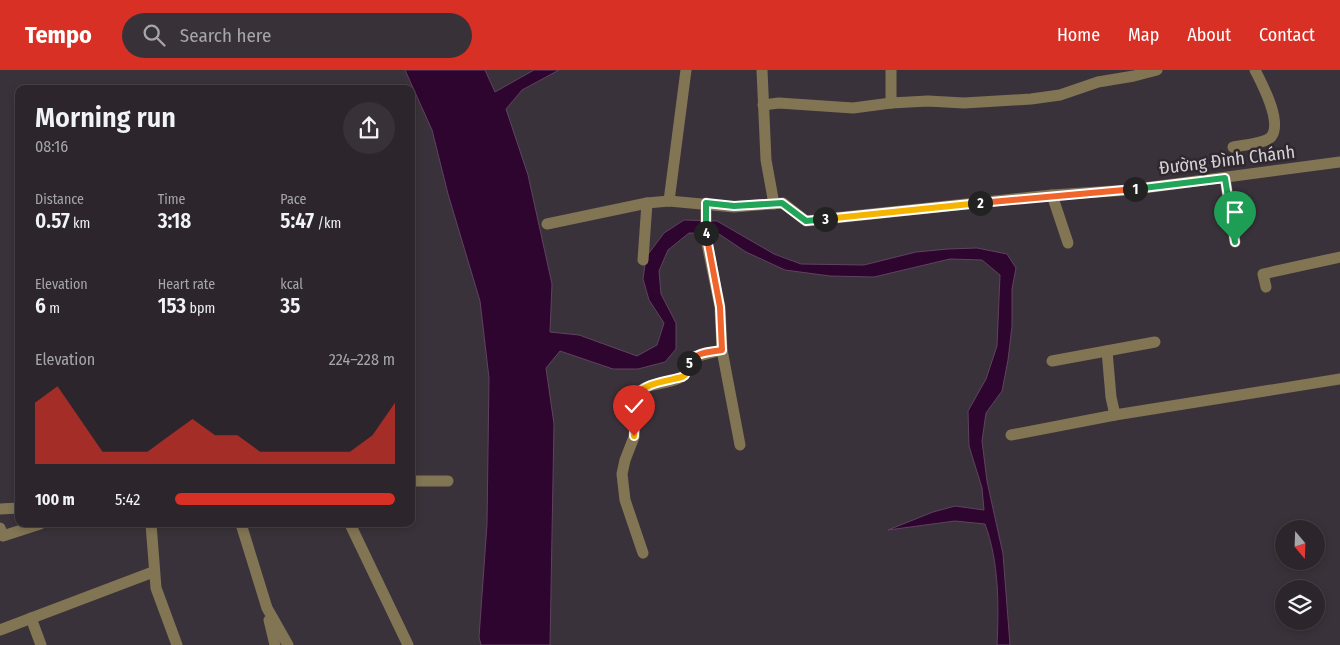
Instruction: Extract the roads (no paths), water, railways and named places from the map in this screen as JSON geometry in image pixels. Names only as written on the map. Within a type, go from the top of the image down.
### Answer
[{"type":"street","points":[[669,201],[686,70]]},
{"type":"street","points":[[762,70],[766,160],[774,204]]},
{"type":"street","points":[[891,70],[891,103]]},
{"type":"street","points":[[763,105],[787,104],[853,108],[928,101],[964,103],[1031,99],[1060,95],[1098,82],[1157,70]]},
{"type":"street","points":[[1233,147],[1265,140],[1270,137],[1273,130],[1271,101],[1254,70]]},
{"type":"street","name":"Đường Đình Chánh","points":[[547,224],[647,203],[669,201],[734,206],[782,203],[806,221],[1052,195],[1129,190],[1340,162]]},
{"type":"street","points":[[1225,178],[1235,242]]},
{"type":"street","points":[[1052,195],[1068,243]]},
{"type":"street","points":[[643,260],[647,203]]},
{"type":"street","points":[[706,203],[706,234],[720,307],[722,350],[740,445]]},
{"type":"street","points":[[1266,287],[1263,274],[1340,257]]},
{"type":"street","points":[[1052,361],[1154,342]]},
{"type":"street","points":[[643,553],[629,515],[623,481],[625,460],[634,436],[636,396],[639,392],[659,383],[685,375],[691,358],[722,350]]},
{"type":"street","points":[[1108,351],[1111,397],[1115,415]]},
{"type":"street","points":[[1010,435],[1115,415],[1340,379]]},
{"type":"street","points":[[415,481],[448,481]]},
{"type":"street","points":[[0,509],[15,508]]},
{"type":"street","points":[[0,528],[3,536],[31,527]]},
{"type":"street","points":[[151,527],[153,572],[156,588],[177,645]]},
{"type":"street","points":[[242,527],[267,608],[275,645]]},
{"type":"street","points":[[351,527],[408,645]]},
{"type":"street","points":[[0,630],[153,572]]},
{"type":"street","points":[[267,608],[288,645]]},
{"type":"street","points":[[31,618],[41,645]]}]
